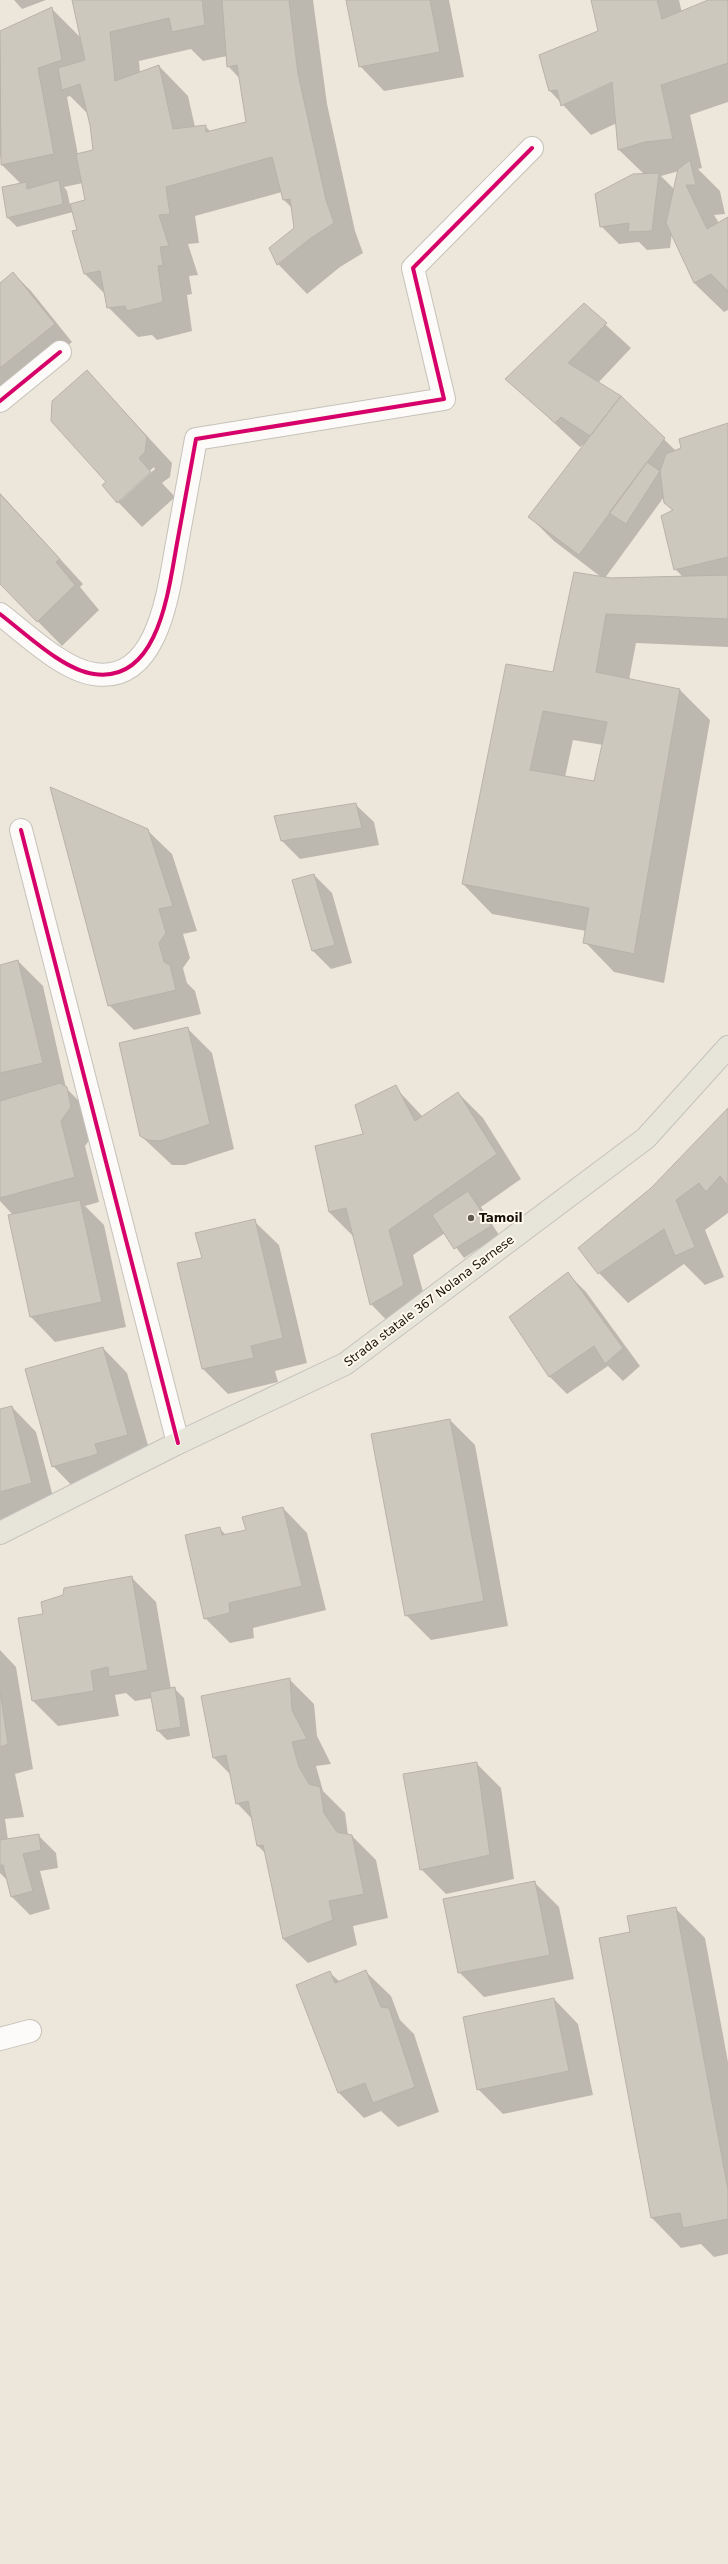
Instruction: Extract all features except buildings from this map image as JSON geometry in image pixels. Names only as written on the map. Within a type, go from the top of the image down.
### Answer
[{"type":"main road","name":"Strada statale 367 Nolana Sarnese","points":[[0,1533],[178,1443],[345,1364],[646,1138],[728,1047]]},
{"type":"street","points":[[0,614],[67,664],[93,674],[116,675],[133,664],[147,649],[164,610],[196,439],[444,399],[413,268],[532,148]]},
{"type":"street","points":[[0,401],[60,352]]},
{"type":"street","points":[[21,830],[178,1443]]},
{"type":"street","points":[[0,2039],[30,2031]]},
{"type":"cycle path","points":[[0,614],[45,650],[70,666],[94,674],[116,673],[134,663],[148,647],[158,627],[170,580],[196,439],[444,399],[413,268],[532,148]]},
{"type":"cycle path","points":[[0,401],[60,352]]},
{"type":"cycle path","points":[[21,830],[178,1443]]},
{"type":"place","name":"Tamoil","points":[[471,1218]]}]
